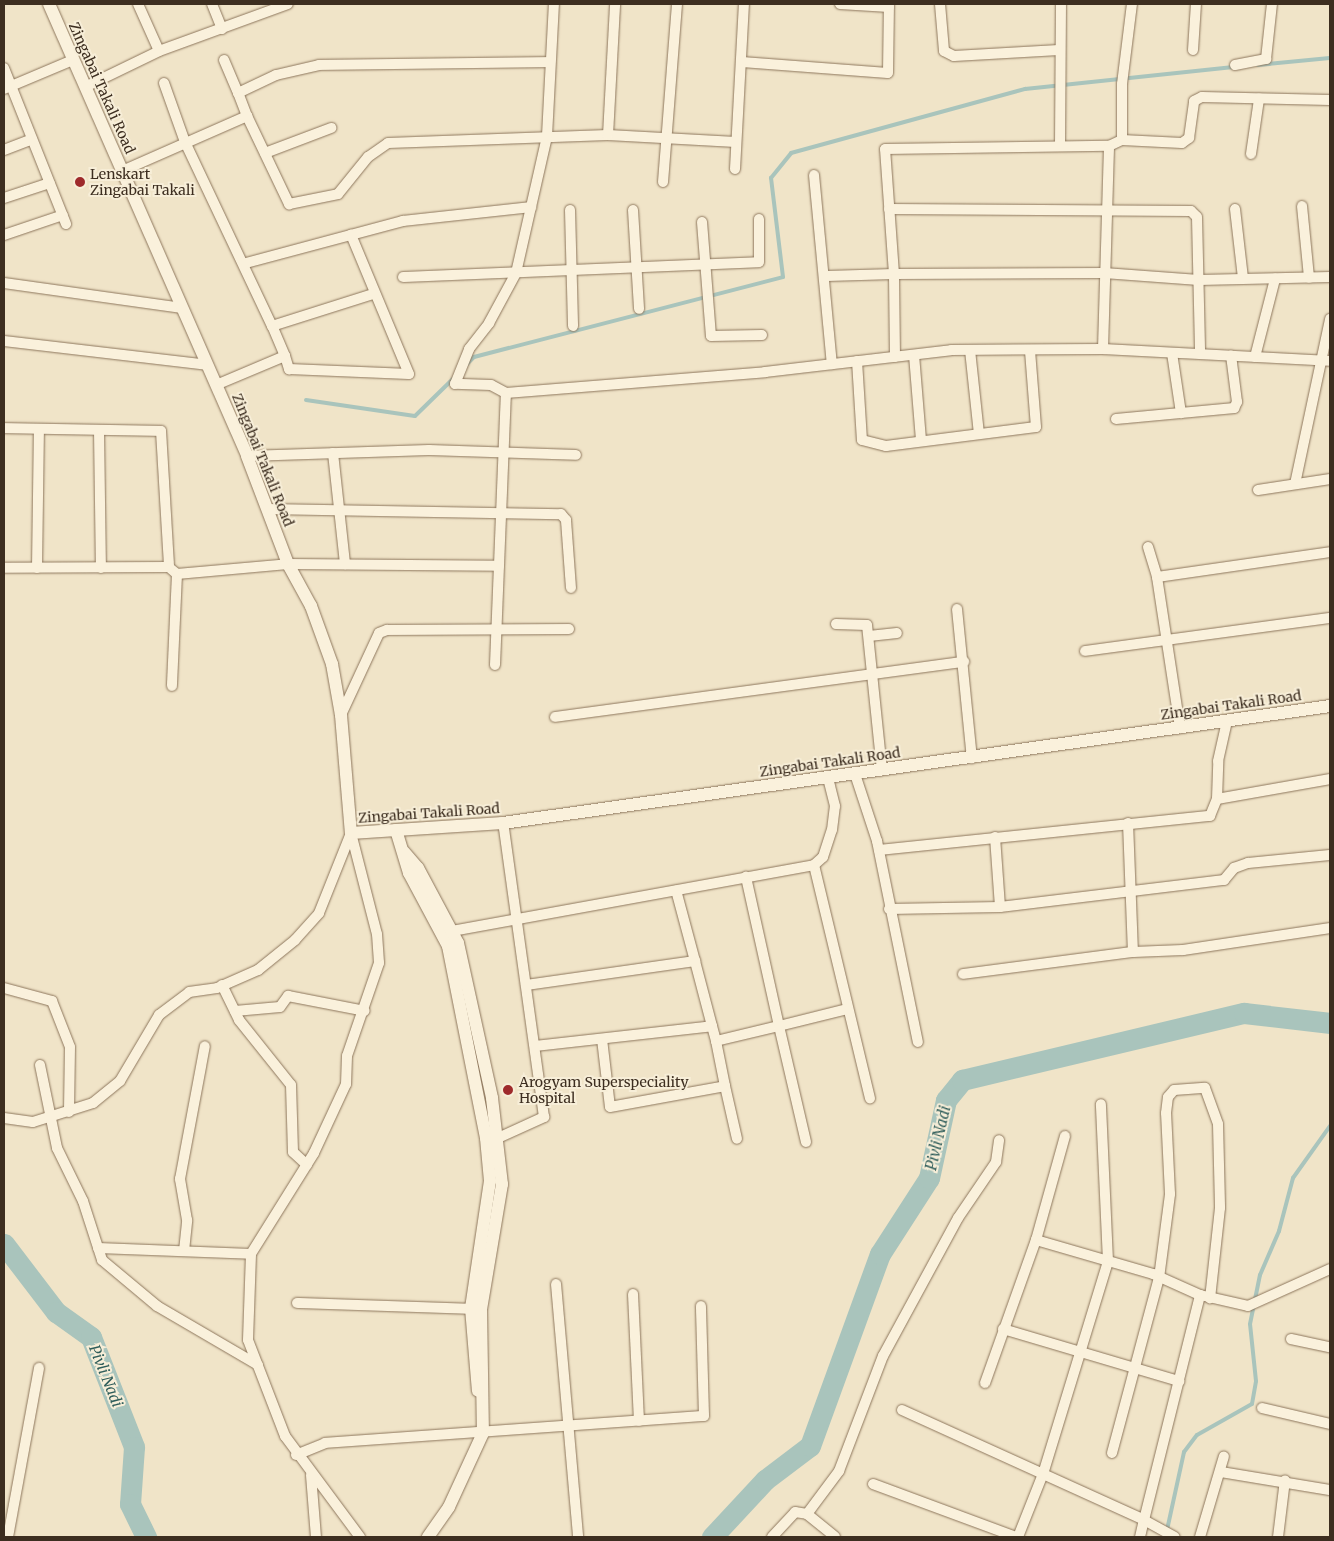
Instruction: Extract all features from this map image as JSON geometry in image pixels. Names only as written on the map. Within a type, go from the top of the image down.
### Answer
[{"type":"street","name":"Zingabai Takali Road","points":[[48,4],[247,456],[288,564],[311,606],[332,664],[341,715],[351,833],[503,823],[1330,706]]},
{"type":"street","points":[[138,4],[159,51]]},
{"type":"street","points":[[212,4],[222,29]]},
{"type":"street","points":[[85,87],[159,51],[288,4]]},
{"type":"street","points":[[554,4],[546,136],[516,273],[489,323],[469,349],[454,384],[491,385],[506,393],[970,350],[1104,349],[1327,361]]},
{"type":"street","points":[[608,135],[615,4]]},
{"type":"street","points":[[663,182],[677,4]]},
{"type":"street","points":[[735,169],[744,4]]},
{"type":"street","points":[[742,62],[888,73],[890,5],[840,4]]},
{"type":"street","points":[[940,4],[944,51],[949,54],[1059,50]]},
{"type":"street","points":[[1060,146],[1058,73],[1061,4]]},
{"type":"street","points":[[1122,140],[1123,79],[1132,4]]},
{"type":"street","points":[[1193,50],[1196,4]]},
{"type":"street","points":[[1235,65],[1266,59],[1272,4]]},
{"type":"street","points":[[7,87],[73,60]]},
{"type":"street","points":[[224,60],[247,116],[289,204],[338,194],[368,157],[388,143],[608,135],[668,135],[736,142]]},
{"type":"street","points":[[238,93],[276,75],[319,65],[550,62]]},
{"type":"street","points":[[4,68],[7,87],[32,139],[64,220],[4,235]]},
{"type":"street","points":[[164,83],[185,142],[246,263],[289,369],[409,374],[373,294],[351,235]]},
{"type":"street","points":[[894,357],[894,274],[885,149],[1109,146],[1122,140],[1182,143],[1189,138],[1194,101],[1202,97],[1330,100]]},
{"type":"street","points":[[1251,154],[1259,99]]},
{"type":"street","points":[[122,171],[247,116]]},
{"type":"street","points":[[265,153],[331,128]]},
{"type":"street","points":[[4,150],[32,139]]},
{"type":"street","points":[[1104,349],[1108,274],[1109,146]]},
{"type":"street","points":[[814,175],[827,276],[832,364]]},
{"type":"street","points":[[4,198],[50,183]]},
{"type":"street","points":[[1302,206],[1309,278]]},
{"type":"street","points":[[246,263],[403,221],[531,207]]},
{"type":"street","points":[[889,209],[1191,212],[1197,217],[1200,354]]},
{"type":"street","points":[[1235,209],[1244,278]]},
{"type":"street","points":[[570,210],[573,326]]},
{"type":"street","points":[[633,210],[639,309]]},
{"type":"street","points":[[403,277],[571,272],[762,261],[759,219]]},
{"type":"street","points":[[702,222],[707,311],[714,339],[762,335]]},
{"type":"street","points":[[827,276],[894,274],[1108,274],[1199,280],[1244,278],[1275,280],[1330,277]]},
{"type":"street","points":[[1255,357],[1275,280]]},
{"type":"street","points":[[4,283],[182,308]]},
{"type":"street","points":[[272,326],[373,294]]},
{"type":"street","points":[[1295,484],[1327,361],[1330,318]]},
{"type":"street","points":[[4,341],[207,364]]},
{"type":"street","points":[[970,350],[979,434]]},
{"type":"street","points":[[856,361],[862,440],[886,446],[1036,427],[1030,350]]},
{"type":"street","points":[[1172,353],[1181,413]]},
{"type":"street","points":[[914,354],[921,441]]},
{"type":"street","points":[[216,385],[285,356]]},
{"type":"street","points":[[1116,420],[1234,408],[1237,402],[1231,356]]},
{"type":"street","points":[[495,666],[500,631],[500,566],[506,393]]},
{"type":"street","points":[[4,428],[161,431],[173,570],[172,686]]},
{"type":"street","points":[[37,568],[40,429]]},
{"type":"street","points":[[99,430],[101,568]]},
{"type":"street","points":[[247,456],[333,453],[505,452],[576,455]]},
{"type":"street","points":[[333,453],[345,564]]},
{"type":"street","points":[[1258,490],[1330,479]]},
{"type":"street","points":[[267,509],[561,514],[566,520],[571,588]]},
{"type":"street","points":[[1148,547],[1157,577],[1180,728]]},
{"type":"street","points":[[1157,577],[1330,552]]},
{"type":"street","points":[[4,568],[173,570],[288,564],[500,566]]},
{"type":"street","points":[[957,609],[964,662],[972,758]]},
{"type":"street","points":[[1085,651],[1330,618]]},
{"type":"street","points":[[836,624],[862,621],[869,636],[869,675],[882,770]]},
{"type":"street","points":[[341,715],[379,633],[569,629]]},
{"type":"street","points":[[869,636],[898,633]]},
{"type":"street","points":[[554,717],[964,662]]},
{"type":"street","points":[[879,850],[1128,822],[1210,816],[1217,798],[1218,761],[1227,721]]},
{"type":"street","points":[[855,774],[879,850],[918,1042]]},
{"type":"street","points":[[452,931],[814,865],[823,857],[832,830],[835,806],[828,778]]},
{"type":"street","points":[[1217,798],[1330,778]]},
{"type":"street","points":[[1128,822],[1133,952]]},
{"type":"street","points":[[498,1138],[544,1117],[503,823]]},
{"type":"street","points":[[396,830],[409,873],[448,946],[486,1138],[490,1181],[476,1309],[473,1363],[483,1433],[449,1508],[428,1537]]},
{"type":"street","points":[[4,1118],[33,1122],[93,1103],[120,1081],[159,1015],[189,992],[222,985],[258,970],[295,940],[319,913],[351,833]]},
{"type":"street","points":[[351,833],[377,934],[379,963],[365,1011],[346,1056],[346,1084],[307,1165],[251,1254],[248,1340],[296,1455],[360,1537]]},
{"type":"street","points":[[995,837],[1000,907]]},
{"type":"street","points":[[404,852],[418,868],[452,931],[476,1010],[498,1138],[502,1184],[476,1309]]},
{"type":"street","points":[[890,909],[1000,907],[1130,888],[1224,880],[1234,868],[1248,863],[1330,855]]},
{"type":"street","points":[[814,865],[847,1009],[870,1098]]},
{"type":"street","points":[[746,877],[806,1142]]},
{"type":"street","points":[[676,890],[716,1042],[737,1139]]},
{"type":"street","points":[[963,974],[1133,952],[1183,950],[1330,928]]},
{"type":"street","points":[[526,985],[695,960]]},
{"type":"street","points":[[222,985],[235,1011],[291,1085],[293,1152],[307,1165]]},
{"type":"street","points":[[4,988],[52,1001],[70,1047],[69,1112]]},
{"type":"street","points":[[235,1011],[280,1007],[288,996],[365,1011]]},
{"type":"street","points":[[716,1042],[847,1009]]},
{"type":"street","points":[[535,1046],[712,1026]]},
{"type":"street","points":[[602,1039],[610,1108],[725,1086]]},
{"type":"street","points":[[184,1251],[187,1220],[180,1179],[205,1046]]},
{"type":"street","points":[[40,1065],[57,1148],[98,1248],[116,1276],[139,1288],[157,1306],[258,1364]]},
{"type":"street","points":[[1112,1453],[1159,1278],[1170,1194],[1168,1097],[1174,1090],[1205,1088],[1212,1097],[1222,1156],[1205,1296],[1179,1382],[1140,1537]]},
{"type":"street","points":[[874,1484],[1017,1537],[1042,1474],[1108,1261],[1101,1104]]},
{"type":"street","points":[[985,1383],[1036,1240],[1065,1136]]},
{"type":"street","points":[[807,1514],[839,1471],[883,1356],[935,1257],[996,1162],[999,1140]]},
{"type":"street","points":[[1036,1240],[1108,1261],[1205,1296],[1248,1306],[1267,1300],[1330,1269]]},
{"type":"street","points":[[98,1248],[251,1254]]},
{"type":"street","points":[[556,1284],[578,1537]]},
{"type":"street","points":[[633,1294],[639,1420]]},
{"type":"street","points":[[297,1303],[476,1309]]},
{"type":"street","points":[[296,1455],[325,1443],[704,1416],[702,1306]]},
{"type":"street","points":[[1003,1329],[1134,1366],[1179,1382]]},
{"type":"street","points":[[1291,1339],[1330,1347]]},
{"type":"street","points":[[8,1537],[39,1368]]},
{"type":"street","points":[[1262,1408],[1330,1424]]},
{"type":"street","points":[[902,1410],[1144,1520],[1175,1537]]},
{"type":"street","points":[[1200,1537],[1216,1476],[1221,1472],[1224,1456]]},
{"type":"street","points":[[1221,1472],[1285,1480],[1330,1490]]},
{"type":"street","points":[[311,1474],[316,1537]]},
{"type":"street","points":[[1278,1537],[1285,1480]]},
{"type":"street","points":[[772,1537],[795,1512],[807,1514],[836,1537]]},
{"type":"waterway","points":[[1258,65],[1330,58]]},
{"type":"waterway","points":[[465,366],[474,357],[783,277],[771,178],[791,153],[1025,89],[1236,67]]},
{"type":"waterway","points":[[306,400],[415,416],[454,378]]},
{"type":"waterway","name":"Pivli Nadi","points":[[712,1537],[765,1480],[810,1446],[880,1254],[929,1178],[946,1100],[962,1080],[1244,1013],[1330,1023]]},
{"type":"waterway","points":[[1167,1530],[1184,1452],[1197,1435],[1252,1404],[1256,1381],[1250,1324],[1260,1275],[1279,1231],[1293,1178],[1330,1126]]},
{"type":"waterway","name":"Pivli Nadi","points":[[4,1244],[56,1312],[91,1337],[134,1447],[130,1504],[146,1537]]},
{"type":"place","name":"Lenskart Zingabai Takali","points":[[80,182]]},
{"type":"place","name":"Arogyam Superspeciality Hospital","points":[[508,1090]]}]
